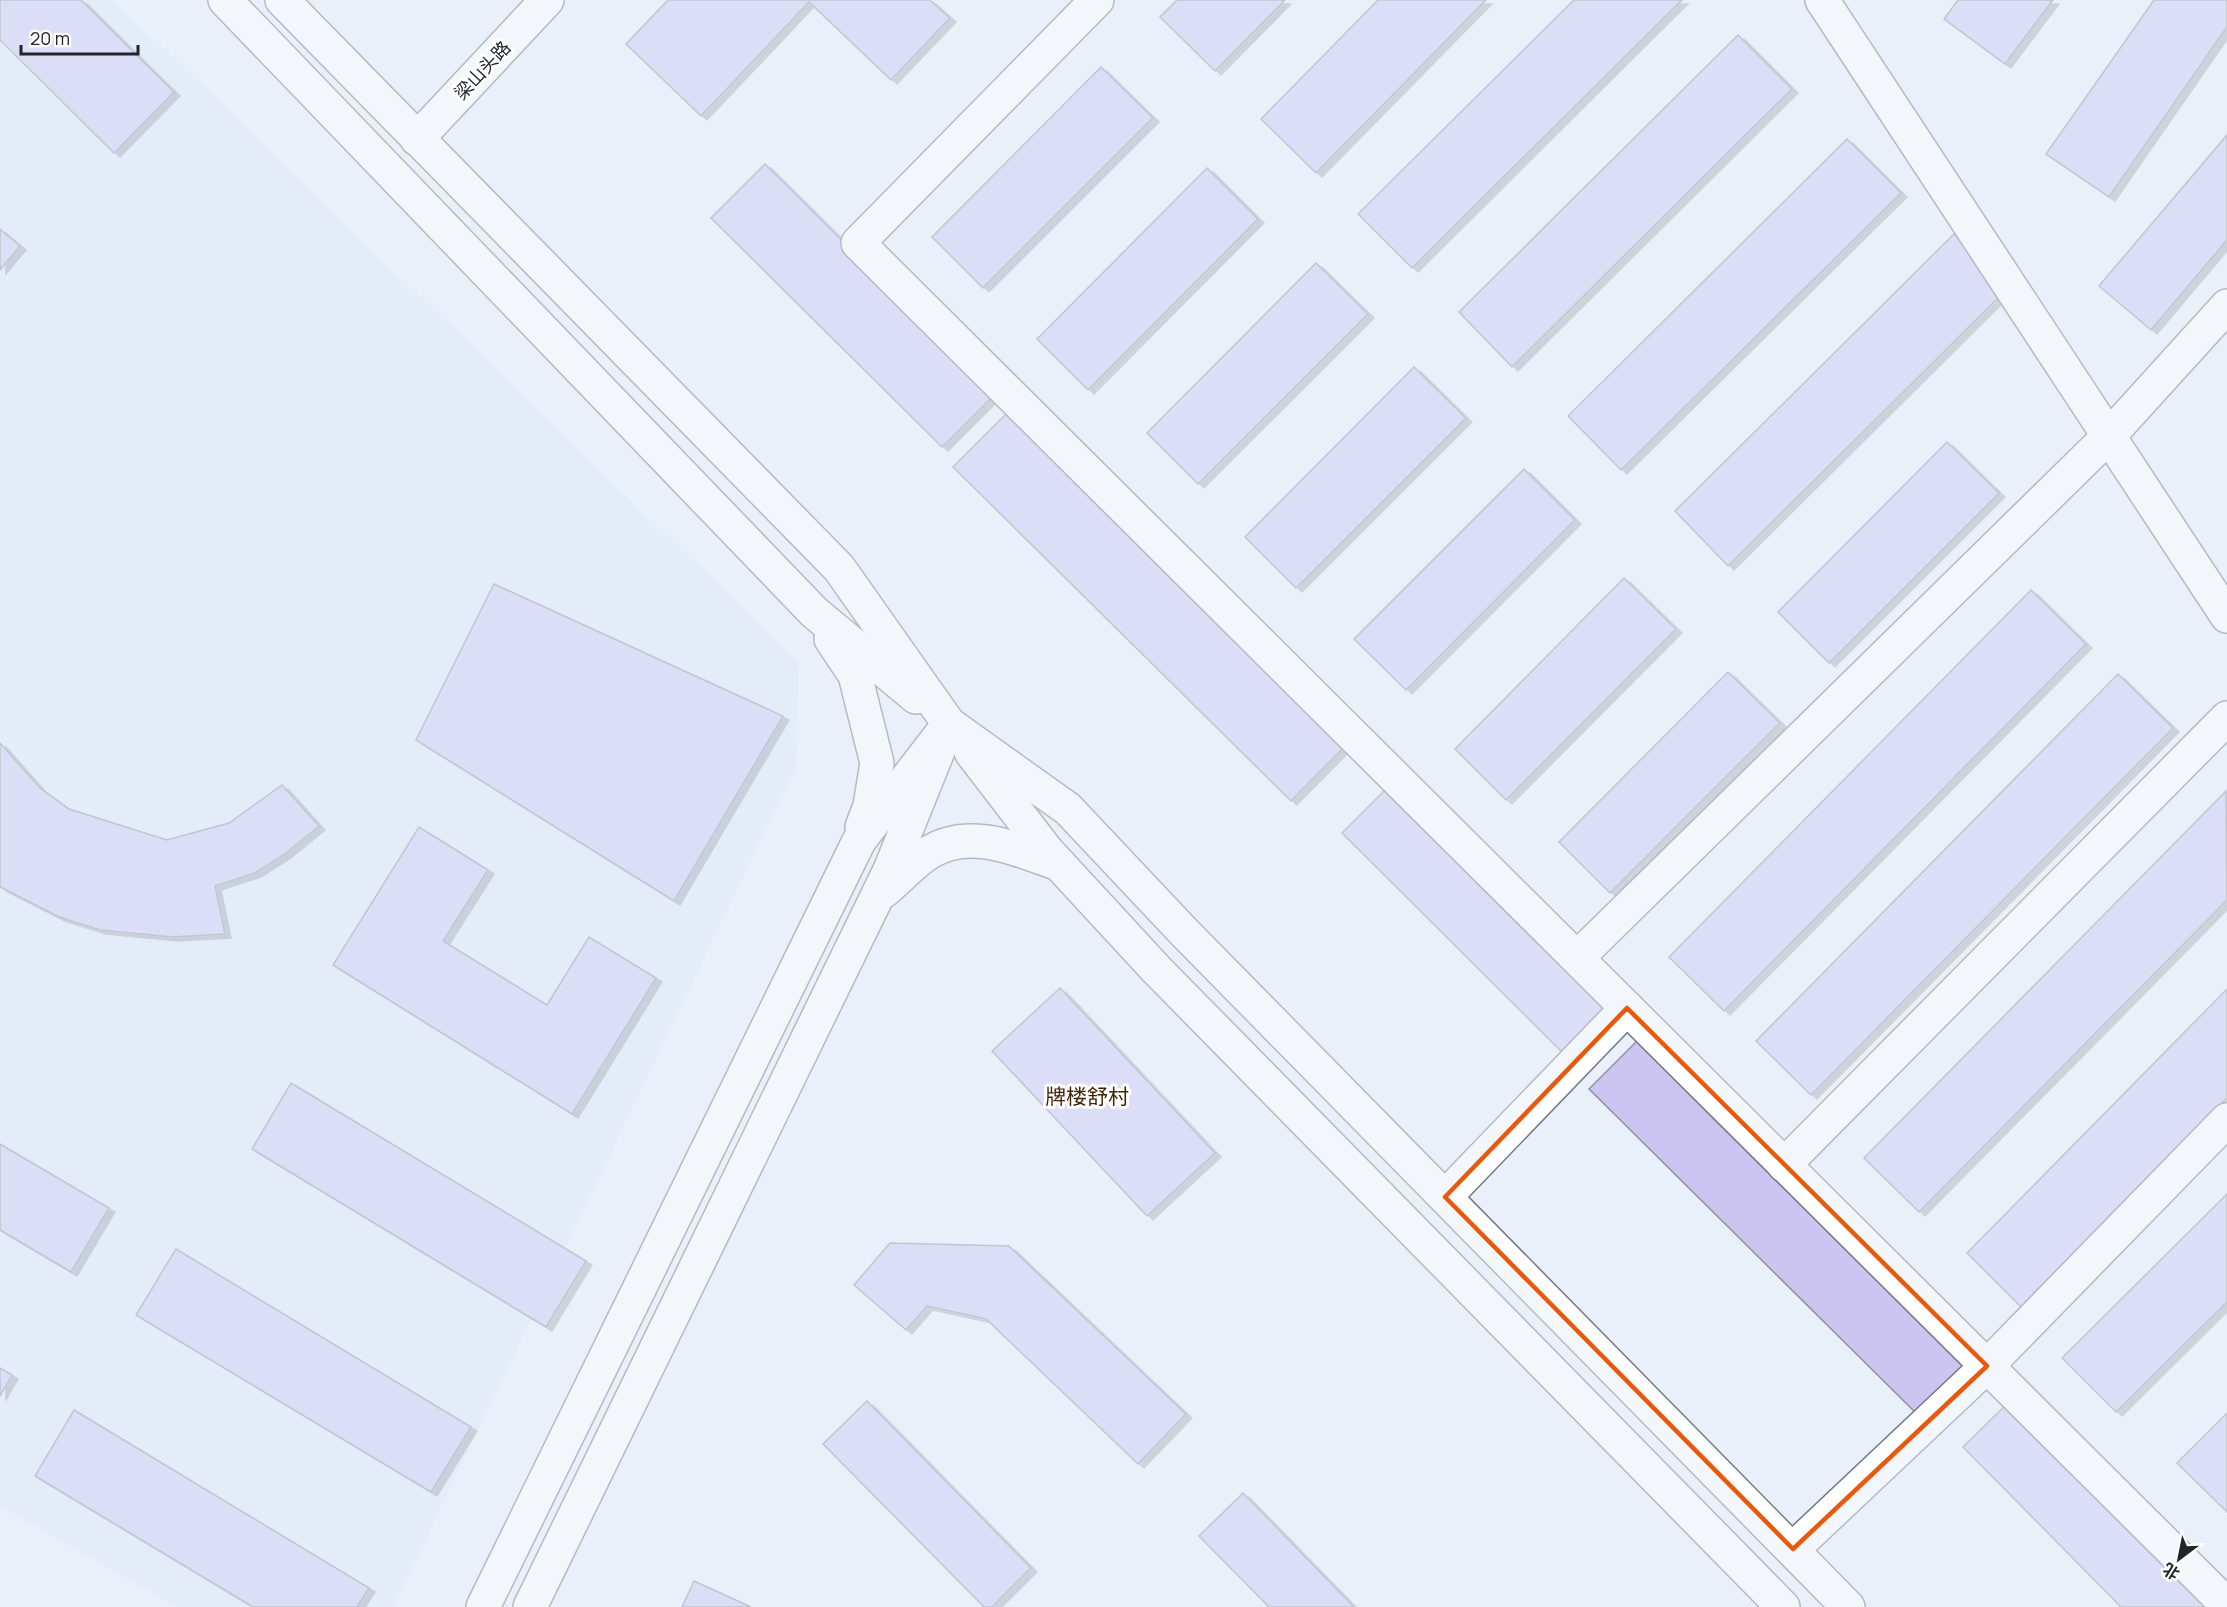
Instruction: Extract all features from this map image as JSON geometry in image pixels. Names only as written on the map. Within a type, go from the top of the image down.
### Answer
[{"type":"main road","points":[[225,0],[814,612],[949,724],[1068,809],[1191,939],[1848,1607]]},
{"type":"main road","points":[[282,0],[839,568],[949,724],[1059,864],[1173,986],[1784,1607]]},
{"type":"main road","name":"梁山头路","points":[[417,139],[547,0]]},
{"type":"main road","points":[[1097,0],[858,243],[1577,958],[1647,1031],[2227,1605]]},
{"type":"main road","points":[[1822,0],[2227,616]]},
{"type":"main road","points":[[1577,958],[2109,436],[2227,306]]},
{"type":"main road","points":[[814,612],[855,675],[878,763],[870,806],[849,861]]},
{"type":"main road","points":[[1784,1165],[2227,718]]},
{"type":"main road","points":[[483,1607],[859,841],[949,724]]},
{"type":"main road","points":[[531,1607],[876,898],[949,724]]},
{"type":"main road","points":[[876,898],[930,852],[963,839],[1001,845],[1059,864]]},
{"type":"main road","points":[[1445,1197],[1627,1008]]},
{"type":"main road","points":[[1793,1549],[1987,1366],[2227,1119]]},
{"type":"highlighted area","points":[[1627,1008],[1987,1366],[1793,1549],[1445,1197]]},
{"type":"shaded area","points":[[0,0],[114,0],[799,663],[796,766],[393,1607],[177,1607],[0,1506]]},
{"type":"building","points":[[0,0],[81,0],[174,92],[114,153],[0,40]]},
{"type":"building","points":[[668,0],[930,0],[950,18],[891,80],[809,2],[701,116],[626,44]]},
{"type":"building","points":[[1177,0],[1285,0],[1215,71],[1160,17]]},
{"type":"building","points":[[1378,0],[1486,0],[1316,173],[1261,119]]},
{"type":"building","points":[[1574,0],[1682,0],[1412,268],[1358,214]]},
{"type":"building","points":[[1958,0],[2053,0],[2005,64],[1944,19]]},
{"type":"building","points":[[2154,0],[2227,0],[2227,27],[2109,197],[2046,154]]},
{"type":"building","points":[[1738,35],[1792,89],[1512,367],[1459,312]]},
{"type":"building","points":[[1101,67],[1153,118],[983,288],[932,237]]},
{"type":"building","points":[[2227,135],[2227,240],[2151,330],[2099,286]]},
{"type":"building","points":[[1847,139],[1901,193],[1621,470],[1568,416]]},
{"type":"building","points":[[765,164],[996,393],[942,447],[711,218]]},
{"type":"building","points":[[1207,168],[1258,219],[1088,390],[1037,339]]},
{"type":"building","points":[[0,229],[20,246],[0,270]]},
{"type":"building","points":[[1954,234],[2008,288],[1728,566],[1675,511]]},
{"type":"building","points":[[1316,263],[1368,314],[1198,484],[1147,433]]},
{"type":"building","points":[[1414,367],[1466,418],[1296,588],[1245,537]]},
{"type":"building","points":[[1011,409],[1348,743],[1291,801],[953,467]]},
{"type":"building","points":[[1947,442],[1999,493],[1829,663],[1778,612]]},
{"type":"building","points":[[1524,469],[1575,520],[1406,690],[1354,639]]},
{"type":"building","points":[[1624,578],[1676,629],[1506,800],[1455,749]]},
{"type":"building","points":[[494,584],[783,716],[674,901],[416,740]]},
{"type":"building","points":[[2031,590],[2086,644],[1724,1011],[1669,957]]},
{"type":"building","points":[[1728,672],[1780,723],[1610,893],[1559,842]]},
{"type":"building","points":[[2118,674],[2173,728],[1811,1095],[1756,1041]]},
{"type":"building","points":[[0,743],[40,788],[69,809],[167,840],[229,823],[282,785],[319,826],[285,854],[255,873],[215,886],[225,934],[172,937],[100,930],[59,917],[0,887]]},
{"type":"building","points":[[1396,779],[1627,1008],[1572,1062],[1342,833]]},
{"type":"building","points":[[2226,791],[2227,900],[1919,1212],[1864,1158]]},
{"type":"building","points":[[419,827],[488,870],[443,941],[547,1005],[589,937],[656,978],[572,1114],[333,965]]},
{"type":"building","points":[[1060,988],[1215,1153],[1147,1216],[992,1051]]},
{"type":"building","points":[[2227,989],[2227,1098],[2021,1307],[1967,1253]]},
{"type":"building","points":[[1647,1031],[1985,1365],[1927,1424],[1589,1089]]},
{"type":"building","points":[[291,1083],[586,1261],[546,1327],[252,1149]]},
{"type":"building","points":[[0,1144],[109,1208],[71,1272],[0,1230]]},
{"type":"building","points":[[2227,1194],[2227,1302],[2116,1412],[2062,1358]]},
{"type":"building","points":[[890,1243],[1009,1246],[1186,1414],[1138,1464],[986,1319],[927,1306],[906,1330],[854,1285]]},
{"type":"building","points":[[176,1249],[471,1427],[431,1492],[136,1315]]},
{"type":"building","points":[[0,1368],[12,1375],[0,1396]]},
{"type":"building","points":[[2016,1395],[2226,1607],[2121,1607],[1963,1447]]},
{"type":"building","points":[[867,1401],[1031,1568],[992,1607],[984,1607],[823,1444]]},
{"type":"building","points":[[74,1410],[369,1588],[357,1607],[253,1607],[35,1476]]},
{"type":"building","points":[[2227,1413],[2227,1512],[2177,1463]]},
{"type":"building","points":[[1243,1493],[1354,1607],[1269,1607],[1199,1536]]},
{"type":"building","points":[[694,1581],[751,1607],[682,1607]]},
{"type":"district","name":"牌楼舒村","points":[[1087,1096]]}]
